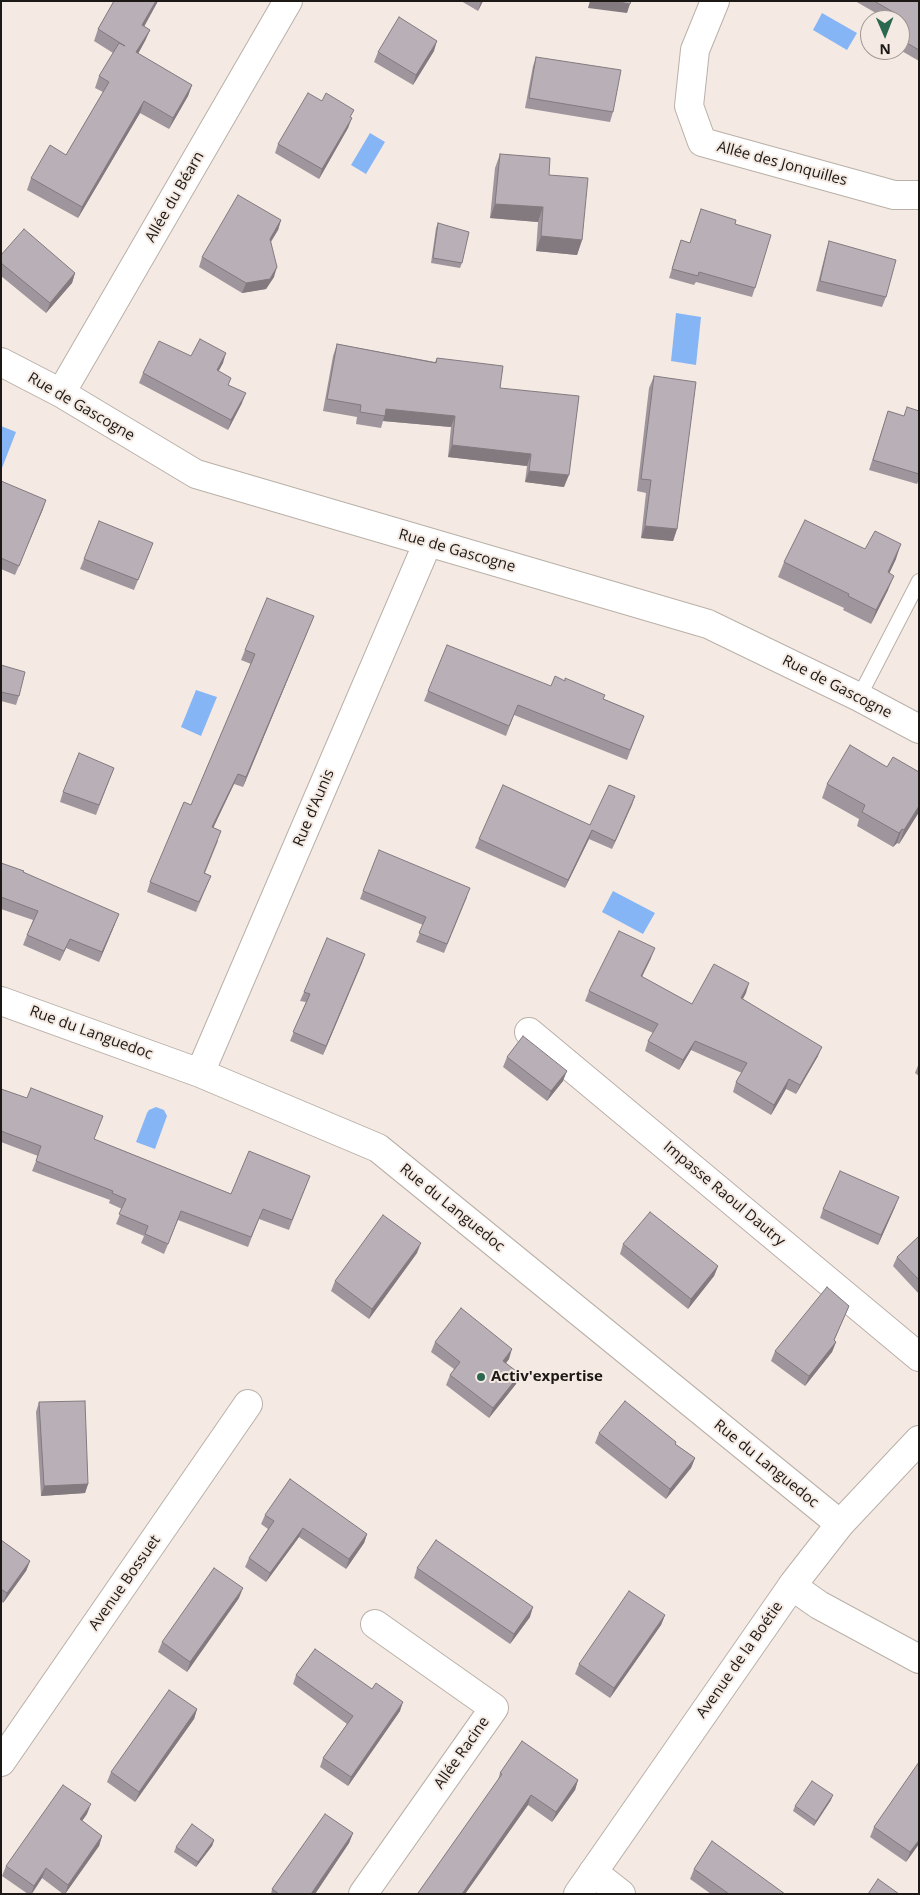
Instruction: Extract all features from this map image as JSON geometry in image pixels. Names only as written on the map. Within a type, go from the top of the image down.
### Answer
[{"type":"street","name":"Allée du Béarn","points":[[62,393],[288,1]]},
{"type":"street","name":"Allée des Jonquilles","points":[[714,1],[695,50],[689,106],[702,142],[894,195],[919,195]]},
{"type":"street","name":"Rue de Gascogne","points":[[1,362],[62,393],[196,474],[708,624],[859,697],[919,729]]},
{"type":"street","name":"Rue d'Aunis","points":[[200,1073],[428,542]]},
{"type":"street","name":"Rue du Languedoc","points":[[1,1001],[200,1073],[378,1148],[840,1524]]},
{"type":"street","name":"Impasse Raoul Dautry","points":[[529,1032],[919,1357]]},
{"type":"street","name":"Avenue Bossuet","points":[[1,1762],[9,1733],[248,1404]]},
{"type":"street","name":"Avenue de la Boétie","points":[[585,1883],[792,1586],[840,1524],[919,1440]]},
{"type":"street","points":[[792,1586],[819,1605],[919,1659]]},
{"type":"street","name":"Allée Racine","points":[[363,1894],[494,1708],[374,1624]]},
{"type":"street","points":[[585,1883],[622,1894]]},
{"type":"lane","points":[[859,697],[919,581]]},
{"type":"water","points":[[822,13],[857,33],[847,50],[813,30]]},
{"type":"water","points":[[370,133],[385,142],[366,174],[351,165]]},
{"type":"water","points":[[676,313],[701,317],[696,365],[671,361]]},
{"type":"water","points":[[1,426],[16,432],[2,468],[1,468]]},
{"type":"water","points":[[196,690],[217,697],[201,736],[181,727]]},
{"type":"water","points":[[613,891],[655,913],[643,934],[602,912]]},
{"type":"water","points":[[156,1107],[164,1110],[167,1116],[155,1149],[136,1142],[147,1113]]},
{"type":"building","points":[[114,1],[156,1],[142,25],[150,30],[136,52],[192,85],[173,118],[144,101],[82,207],[31,178],[50,145],[66,155],[109,82],[99,76],[119,43],[125,46],[98,29]]},
{"type":"building","points":[[614,1],[631,1],[630,4]]},
{"type":"building","points":[[874,1],[919,1],[919,50],[910,45],[910,10],[890,10]]},
{"type":"building","points":[[399,17],[437,41],[416,75],[378,52]]},
{"type":"building","points":[[536,57],[621,70],[613,112],[529,98]]},
{"type":"building","points":[[308,93],[322,101],[326,93],[354,110],[350,117],[352,118],[322,169],[278,144]]},
{"type":"building","points":[[500,154],[550,158],[549,175],[588,178],[582,240],[541,236],[543,207],[495,204]]},
{"type":"building","points":[[238,195],[281,220],[270,239],[277,267],[270,279],[246,283],[202,257]]},
{"type":"building","points":[[701,209],[736,220],[735,224],[771,235],[755,288],[699,272],[698,276],[672,269],[681,240],[690,243]]},
{"type":"building","points":[[438,223],[469,232],[462,263],[433,258]]},
{"type":"building","points":[[24,229],[75,273],[50,303],[1,263],[1,255]]},
{"type":"building","points":[[829,241],[896,260],[886,297],[820,281]]},
{"type":"building","points":[[200,339],[226,353],[217,370],[231,378],[228,385],[246,393],[231,420],[143,373],[159,341],[191,356]]},
{"type":"building","points":[[337,344],[436,363],[437,358],[503,366],[500,388],[579,396],[569,475],[529,471],[531,454],[452,445],[455,416],[386,409],[385,416],[360,412],[361,405],[327,399]]},
{"type":"building","points":[[654,376],[696,382],[677,529],[645,526],[651,480],[641,479]]},
{"type":"building","points":[[907,407],[919,411],[919,474],[873,460],[888,411],[904,416]]},
{"type":"building","points":[[1,481],[46,500],[19,566],[1,558]]},
{"type":"building","points":[[805,520],[865,549],[875,531],[901,544],[888,572],[894,576],[876,610],[848,596],[849,594],[784,562]]},
{"type":"building","points":[[99,521],[153,543],[138,580],[84,559]]},
{"type":"building","points":[[267,598],[314,616],[246,777],[238,774],[212,827],[221,831],[204,873],[211,876],[199,902],[150,882],[184,802],[191,805],[255,654],[245,650]]},
{"type":"building","points":[[447,645],[551,686],[555,676],[565,681],[565,678],[605,695],[603,699],[644,716],[630,750],[518,705],[509,726],[428,691]]},
{"type":"building","points":[[1,665],[25,672],[19,696],[1,692]]},
{"type":"building","points":[[850,745],[887,767],[893,757],[919,772],[919,806],[904,830],[902,829],[899,833],[862,812],[865,805],[827,784]]},
{"type":"building","points":[[79,753],[114,768],[99,805],[63,792]]},
{"type":"building","points":[[503,785],[590,825],[609,785],[635,796],[615,841],[592,830],[568,880],[479,839]]},
{"type":"building","points":[[379,850],[470,888],[447,944],[419,933],[426,917],[363,891]]},
{"type":"building","points":[[1,863],[24,871],[119,914],[102,952],[70,939],[64,951],[27,935],[38,911],[1,897]]},
{"type":"building","points":[[619,931],[655,948],[641,976],[692,1004],[714,964],[749,983],[741,998],[822,1047],[800,1085],[789,1079],[774,1105],[736,1082],[747,1063],[695,1041],[683,1060],[648,1041],[658,1024],[589,991]]},
{"type":"building","points":[[327,938],[365,954],[326,1046],[293,1032],[310,994],[304,992]]},
{"type":"building","points":[[523,1036],[567,1071],[551,1091],[507,1057]]},
{"type":"building","points":[[31,1088],[103,1116],[94,1139],[231,1194],[249,1151],[310,1176],[292,1220],[263,1209],[251,1237],[181,1211],[168,1244],[145,1234],[148,1226],[119,1214],[126,1199],[112,1193],[113,1191],[36,1161],[41,1146],[1,1131],[1,1089],[27,1098]]},
{"type":"building","points":[[840,1171],[899,1197],[881,1235],[823,1209]]},
{"type":"building","points":[[650,1212],[718,1266],[691,1299],[623,1244]]},
{"type":"building","points":[[383,1215],[421,1243],[372,1309],[335,1281]]},
{"type":"building","points":[[919,1236],[919,1280],[897,1257]]},
{"type":"building","points":[[827,1287],[849,1306],[834,1340],[836,1342],[809,1376],[775,1351]]},
{"type":"building","points":[[461,1308],[512,1349],[503,1361],[520,1374],[493,1408],[450,1375],[460,1362],[435,1342]]},
{"type":"building","points":[[85,1401],[88,1484],[44,1486],[39,1402]]},
{"type":"building","points":[[625,1401],[676,1442],[675,1444],[695,1458],[670,1489],[599,1433]]},
{"type":"building","points":[[290,1479],[367,1534],[349,1559],[303,1528],[270,1573],[249,1558],[274,1521],[265,1515]]},
{"type":"building","points":[[1,1540],[30,1561],[7,1593],[1,1589]]},
{"type":"building","points":[[436,1540],[533,1607],[514,1634],[417,1568]]},
{"type":"building","points":[[214,1568],[243,1588],[190,1662],[162,1642]]},
{"type":"building","points":[[629,1591],[665,1615],[614,1688],[579,1664]]},
{"type":"building","points":[[315,1649],[372,1689],[376,1683],[403,1702],[351,1777],[323,1758],[353,1716],[296,1675]]},
{"type":"building","points":[[169,1690],[197,1709],[139,1792],[111,1772]]},
{"type":"building","points":[[522,1741],[578,1780],[556,1812],[531,1795],[462,1894],[419,1894],[502,1774],[500,1773]]},
{"type":"building","points":[[919,1762],[919,1840],[910,1852],[874,1827]]},
{"type":"building","points":[[812,1781],[833,1795],[816,1821],[795,1806]]},
{"type":"building","points":[[63,1785],[91,1804],[80,1819],[102,1836],[68,1885],[46,1868],[34,1886],[6,1866]]},
{"type":"building","points":[[325,1814],[353,1833],[311,1894],[279,1894],[272,1889]]},
{"type":"building","points":[[192,1824],[214,1840],[198,1862],[176,1847]]},
{"type":"building","points":[[712,1841],[785,1894],[729,1894],[694,1869]]},
{"type":"building","points":[[878,1879],[899,1894],[868,1894]]},
{"type":"place","name":"Activ'expertise","points":[[481,1377]]}]
